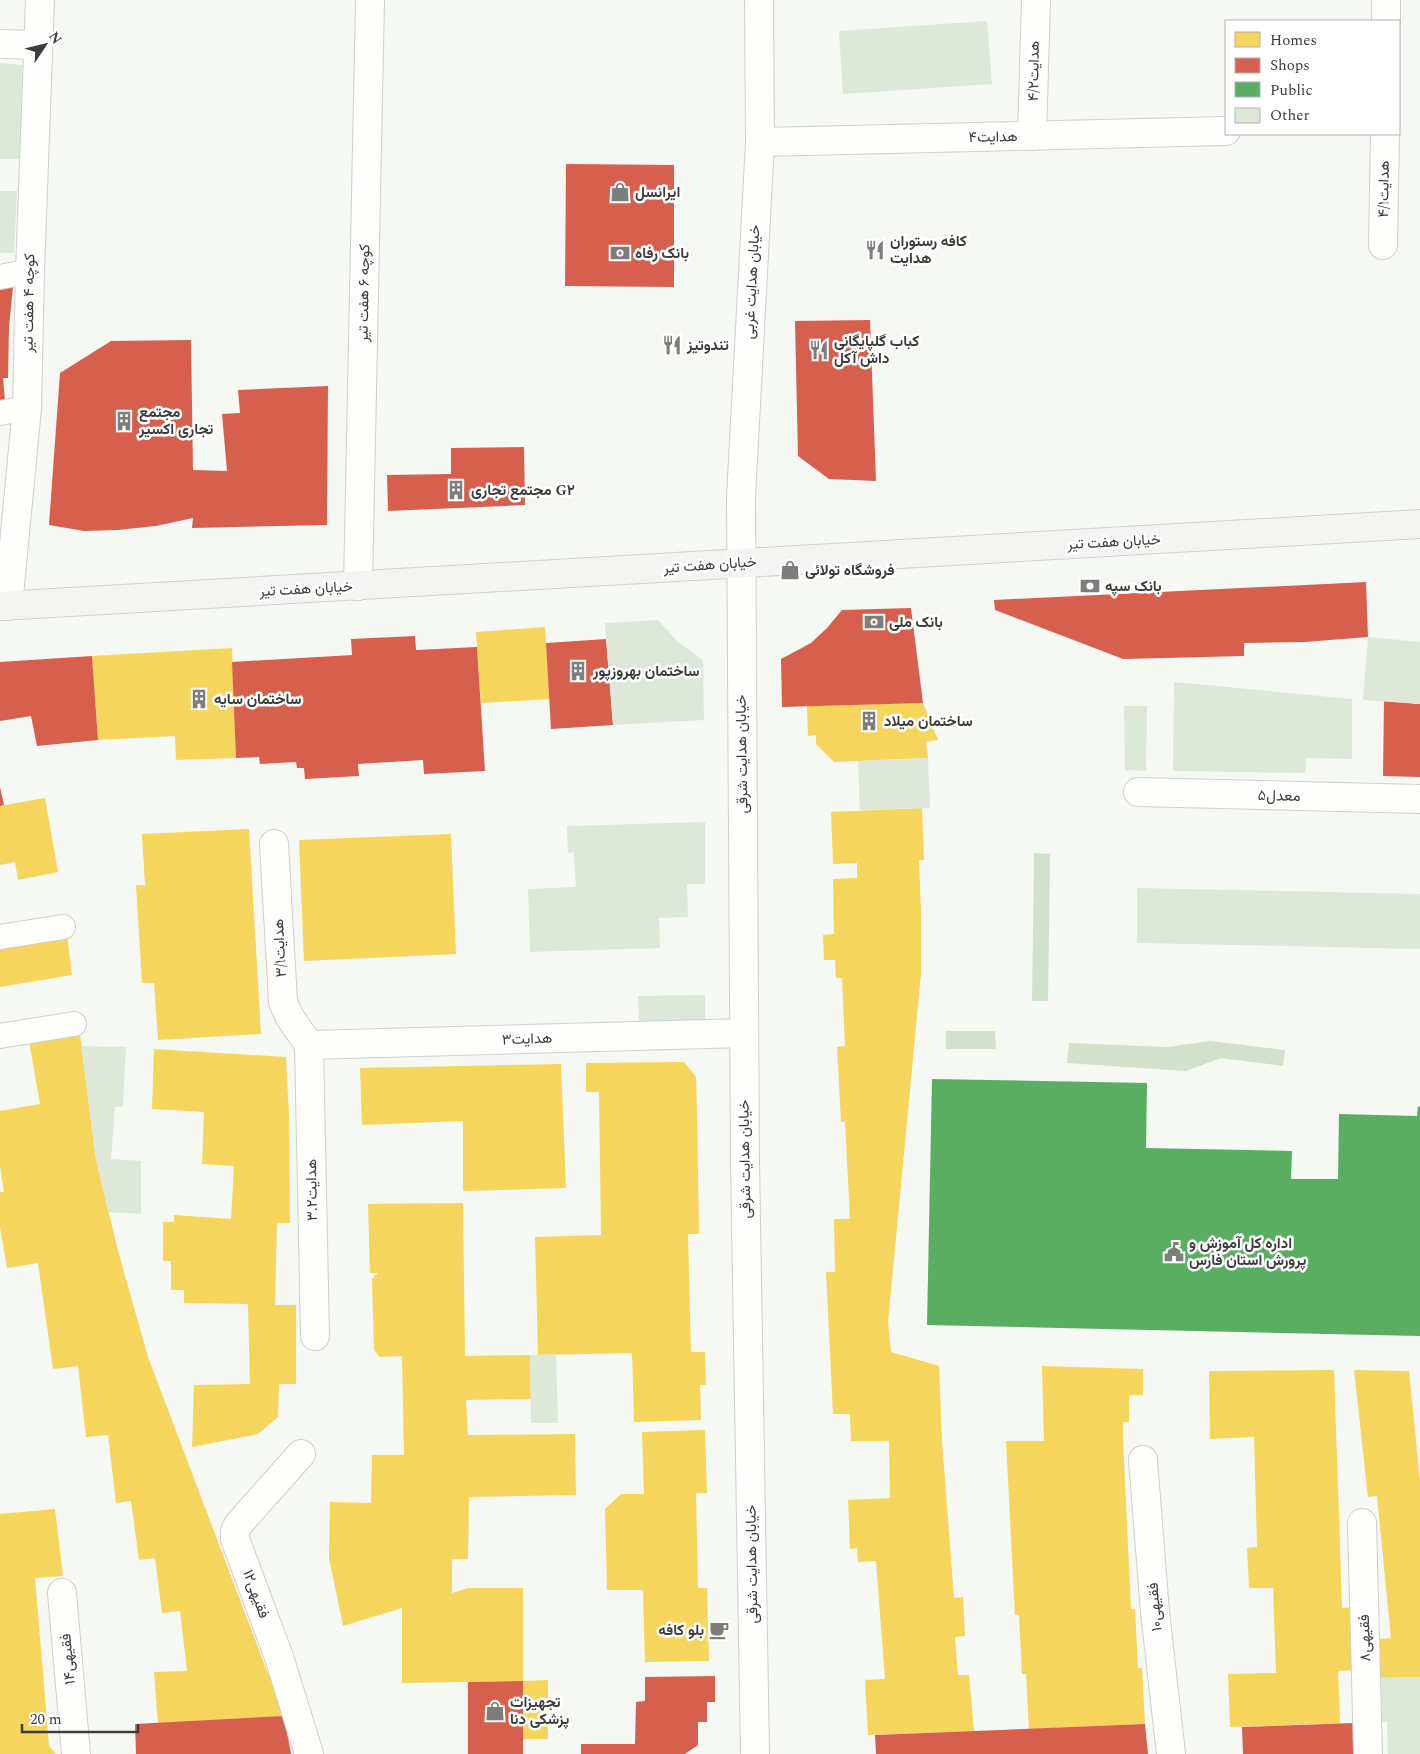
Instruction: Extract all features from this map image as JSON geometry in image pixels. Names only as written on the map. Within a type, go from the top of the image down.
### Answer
[{"type":"main road","name":"خیابان هفت تیر","points":[[4,606],[1420,524]]},
{"type":"street","name":"کوچه ۴ هفت تیر","points":[[4,606],[27,408],[40,0]]},
{"type":"street","name":"کوچه ۶ هفت تیر","points":[[358,586],[370,0]]},
{"type":"street","name":"خیابان هدایت غربی","points":[[742,563],[740,497],[760,142],[759,0]]},
{"type":"street","points":[[1386,0],[1386,20]]},
{"type":"street","name":"هدایت۴/۲","points":[[1032,136],[1036,3]]},
{"type":"street","points":[[0,44],[38,45]]},
{"type":"street","name":"هدایت۴","points":[[760,142],[1225,131]]},
{"type":"street","name":"هدایت۴/۱","points":[[1383,245],[1385,135]]},
{"type":"street","name":"خیابان هدایت شرقی","points":[[742,563],[740,621],[745,1181],[755,1754]]},
{"type":"street","name":"معدل۵","points":[[1138,792],[1420,799]]},
{"type":"street","name":"هدایت۳/۱","points":[[274,844],[283,1002],[289,1016],[309,1045]]},
{"type":"street","name":"هدایت۳","points":[[309,1045],[744,1033]]},
{"type":"street","name":"هدایت۳.۲","points":[[309,1045],[315,1336]]},
{"type":"street","name":"فقیهی۱۲","points":[[301,1454],[238,1525],[235,1531],[235,1539],[279,1657],[308,1754]]},
{"type":"street","name":"فقیهی۱۰","points":[[1143,1460],[1155,1612],[1171,1754]]},
{"type":"street","name":"فقیهی۸","points":[[1362,1523],[1368,1754]]},
{"type":"street","name":"فقیهی۱۴","points":[[62,1593],[76,1754]]},
{"type":"lane","points":[[0,277],[30,271]]},
{"type":"lane","points":[[0,413],[27,408]]},
{"type":"lane","points":[[0,937],[63,927]]},
{"type":"lane","points":[[0,1036],[74,1024]]},
{"type":"green space","points":[[1034,853],[1050,854],[1048,1001],[1032,1001]]},
{"type":"green space","points":[[946,1031],[995,1031],[996,1049],[946,1049]]},
{"type":"green space","points":[[1210,1041],[1285,1050],[1283,1066],[1221,1058],[1186,1071],[1067,1063],[1069,1043],[1168,1047]]},
{"type":"building: Homes","points":[[545,627],[550,699],[481,703],[476,632]]},
{"type":"building: Homes","points":[[232,648],[236,758],[176,760],[175,736],[98,740],[92,656]]},
{"type":"building: Homes","name":"ساختمان میلاد","points":[[923,703],[938,740],[926,742],[928,758],[834,762],[816,744],[816,735],[808,736],[807,706]]},
{"type":"building: Homes","points":[[45,798],[58,872],[18,880],[15,862],[0,865],[0,806]]},
{"type":"building: Homes","points":[[922,808],[924,860],[919,860],[921,974],[888,1322],[891,1352],[939,1366],[942,1441],[954,1598],[963,1597],[965,1636],[955,1637],[958,1675],[969,1675],[974,1731],[868,1735],[865,1680],[885,1679],[876,1561],[858,1562],[857,1548],[850,1549],[848,1500],[890,1498],[889,1441],[851,1441],[850,1414],[833,1414],[826,1272],[835,1272],[834,1219],[850,1219],[845,1122],[841,1122],[837,1047],[845,1046],[842,978],[836,978],[835,960],[824,960],[823,935],[834,934],[833,879],[857,878],[857,863],[833,864],[831,812]]},
{"type":"building: Homes","points":[[249,829],[261,1034],[158,1040],[154,983],[142,983],[136,885],[145,885],[142,834]]},
{"type":"building: Homes","points":[[451,834],[456,954],[304,961],[299,840]]},
{"type":"building: Homes","points":[[67,934],[72,975],[0,987],[0,945]]},
{"type":"building: Homes","points":[[80,1034],[96,1159],[118,1251],[148,1357],[284,1716],[158,1724],[154,1672],[187,1671],[180,1611],[162,1613],[155,1558],[139,1560],[131,1501],[116,1503],[108,1435],[86,1437],[78,1366],[53,1369],[38,1263],[7,1268],[0,1227],[0,1192],[4,1192],[0,1166],[0,1111],[40,1104],[29,1041]]},
{"type":"building: Homes","points":[[154,1049],[286,1057],[289,1116],[290,1223],[277,1223],[275,1305],[296,1305],[296,1384],[279,1384],[278,1417],[258,1434],[192,1447],[194,1385],[250,1384],[248,1304],[184,1303],[184,1290],[171,1290],[171,1261],[163,1261],[163,1222],[174,1222],[174,1215],[231,1219],[234,1166],[202,1164],[204,1112],[152,1109]]},
{"type":"building: Homes","points":[[684,1062],[696,1077],[697,1113],[699,1234],[688,1234],[691,1352],[705,1352],[706,1385],[700,1385],[701,1420],[634,1422],[632,1353],[538,1355],[535,1237],[601,1235],[599,1092],[586,1092],[586,1063]]},
{"type":"building: Homes","points":[[561,1064],[566,1188],[463,1191],[463,1121],[362,1125],[360,1068]]},
{"type":"building: Homes","points":[[463,1203],[465,1356],[530,1355],[531,1399],[466,1400],[468,1435],[575,1434],[576,1495],[469,1497],[468,1559],[452,1559],[452,1593],[468,1588],[523,1588],[523,1681],[402,1683],[402,1608],[343,1626],[329,1558],[330,1502],[371,1503],[372,1455],[404,1455],[402,1356],[380,1357],[374,1350],[372,1279],[378,1273],[370,1273],[368,1204]]},
{"type":"building: Homes","points":[[1042,1366],[1143,1369],[1143,1395],[1129,1395],[1129,1422],[1123,1422],[1123,1440],[1131,1609],[1135,1609],[1138,1668],[1142,1668],[1145,1724],[1029,1729],[1026,1674],[1022,1674],[1019,1615],[1015,1615],[1006,1441],[1044,1441]]},
{"type":"building: Homes","points":[[1334,1370],[1342,1608],[1354,1607],[1357,1670],[1338,1671],[1340,1723],[1230,1727],[1228,1674],[1276,1673],[1273,1588],[1249,1588],[1247,1548],[1257,1547],[1254,1437],[1210,1439],[1209,1371]]},
{"type":"building: Homes","points":[[1354,1370],[1409,1371],[1420,1481],[1420,1677],[1380,1678],[1380,1639],[1391,1638],[1377,1496],[1368,1497]]},
{"type":"building: Homes","points":[[705,1430],[707,1493],[696,1493],[698,1588],[707,1588],[709,1661],[645,1662],[643,1590],[607,1590],[605,1509],[621,1494],[644,1494],[642,1432]]},
{"type":"building: Homes","points":[[55,1509],[63,1576],[35,1578],[49,1746],[56,1754],[0,1754],[0,1514]]},
{"type":"building: Homes","points":[[548,1680],[548,1739],[523,1739],[523,1681]]},
{"type":"building: Shops","points":[[566,164],[674,165],[674,287],[565,286]]},
{"type":"building: Shops","points":[[13,287],[9,327],[8,378],[3,378],[5,401],[0,401],[0,290]]},
{"type":"building: Shops","points":[[870,320],[876,481],[829,479],[798,456],[795,321]]},
{"type":"building: Shops","name":"مجتمع تجاری اکسیر","points":[[191,340],[193,470],[227,471],[222,414],[240,413],[238,390],[328,386],[327,525],[192,528],[193,518],[156,526],[117,530],[84,531],[49,525],[60,373],[111,341]]},
{"type":"building: Shops","name":"مجتمع تجاری G۲","points":[[524,447],[525,505],[388,511],[387,475],[451,474],[451,448]]},
{"type":"building: Shops","points":[[1366,582],[1368,637],[1305,642],[1244,643],[1244,656],[1123,659],[995,610],[994,600]]},
{"type":"building: Shops","points":[[911,608],[923,703],[782,707],[781,659],[811,643],[842,610]]},
{"type":"building: Shops","points":[[415,636],[416,650],[477,647],[485,771],[424,774],[423,760],[358,764],[359,776],[305,779],[304,768],[297,768],[296,762],[260,764],[259,757],[236,758],[232,662],[352,655],[351,639]]},
{"type":"building: Shops","name":"ساختمان بهروزپور","points":[[606,639],[613,725],[551,729],[546,643]]},
{"type":"building: Shops","points":[[92,656],[98,740],[37,746],[31,716],[0,721],[0,662]]},
{"type":"building: Shops","points":[[1384,701],[1420,704],[1420,777],[1383,776]]},
{"type":"building: Shops","points":[[0,787],[4,805],[0,806]]},
{"type":"building: Shops","points":[[715,1676],[715,1702],[707,1702],[707,1722],[698,1722],[698,1745],[685,1754],[581,1754],[581,1744],[635,1744],[636,1702],[645,1701],[645,1677]]},
{"type":"building: Shops","name":"تجهیزات پزشکی دنا","points":[[523,1681],[523,1754],[468,1754],[468,1682]]},
{"type":"building: Shops","points":[[284,1716],[291,1754],[136,1754],[135,1724]]},
{"type":"building: Shops","points":[[1353,1723],[1354,1754],[1243,1754],[1242,1727]]},
{"type":"building: Shops","points":[[1145,1724],[1148,1754],[876,1754],[875,1735]]},
{"type":"building: Public","name":"اداره کل آموزش و پرورش استان فارس","points":[[932,1079],[1147,1083],[1146,1148],[1292,1151],[1291,1179],[1338,1179],[1339,1114],[1417,1116],[1418,1106],[1420,1107],[1420,1336],[927,1325]]},
{"type":"building: Other","points":[[987,21],[992,84],[843,94],[839,31]]},
{"type":"building: Other","points":[[0,63],[22,65],[20,159],[0,159]]},
{"type":"building: Other","points":[[0,191],[17,191],[14,253],[0,253]]},
{"type":"building: Other","points":[[658,620],[679,643],[703,660],[704,720],[613,725],[605,623]]},
{"type":"building: Other","points":[[1368,637],[1420,642],[1420,704],[1363,700]]},
{"type":"building: Other","points":[[1174,682],[1352,699],[1352,759],[1306,758],[1305,773],[1173,771]]},
{"type":"building: Other","points":[[1124,706],[1147,706],[1146,771],[1125,770]]},
{"type":"building: Other","points":[[928,758],[930,808],[860,810],[858,761]]},
{"type":"building: Other","points":[[705,822],[705,884],[687,884],[688,917],[659,918],[660,948],[530,952],[528,889],[576,887],[574,852],[568,853],[567,826]]},
{"type":"building: Other","points":[[1137,888],[1420,894],[1420,949],[1137,943]]},
{"type":"building: Other","points":[[705,995],[705,1022],[639,1023],[638,996]]},
{"type":"building: Other","points":[[81,1046],[126,1047],[123,1107],[115,1107],[111,1159],[141,1161],[141,1214],[108,1212],[96,1159]]},
{"type":"building: Other","points":[[556,1354],[558,1423],[531,1423],[530,1355]]},
{"type":"building: Other","points":[[1420,1677],[1420,1754],[1388,1754],[1387,1722],[1380,1722],[1380,1678]]},
{"type":"place","name":"ایرانسل","points":[[620,192]]},
{"type":"place","name":"کافه رستوران هدایت","points":[[875,250]]},
{"type":"place","name":"بانک رفاه","points":[[620,253]]},
{"type":"place","name":"تندوتیز","points":[[672,345]]},
{"type":"place","name":"کباب گلپایگانی داش آکل","points":[[819,350]]},
{"type":"place","name":"مجتمع تجاری اکسیر","points":[[124,421]]},
{"type":"place","name":"مجتمع تجاری G۲","points":[[456,490]]},
{"type":"place","name":"فروشگاه تولائی","points":[[790,570]]},
{"type":"place","name":"بانک سپه","points":[[1090,586]]},
{"type":"place","name":"بانک ملی","points":[[874,622]]},
{"type":"place","name":"ساختمان بهروزپور","points":[[578,671]]},
{"type":"place","name":"ساختمان سایه","points":[[199,699]]},
{"type":"place","name":"ساختمان میلاد","points":[[869,721]]},
{"type":"place","name":"اداره کل آموزش و پرورش استان فارس","points":[[1174,1252]]},
{"type":"place","name":"بلو کافه","points":[[719,1630]]},
{"type":"place","name":"تجهیزات پزشکی دنا","points":[[495,1711]]}]
